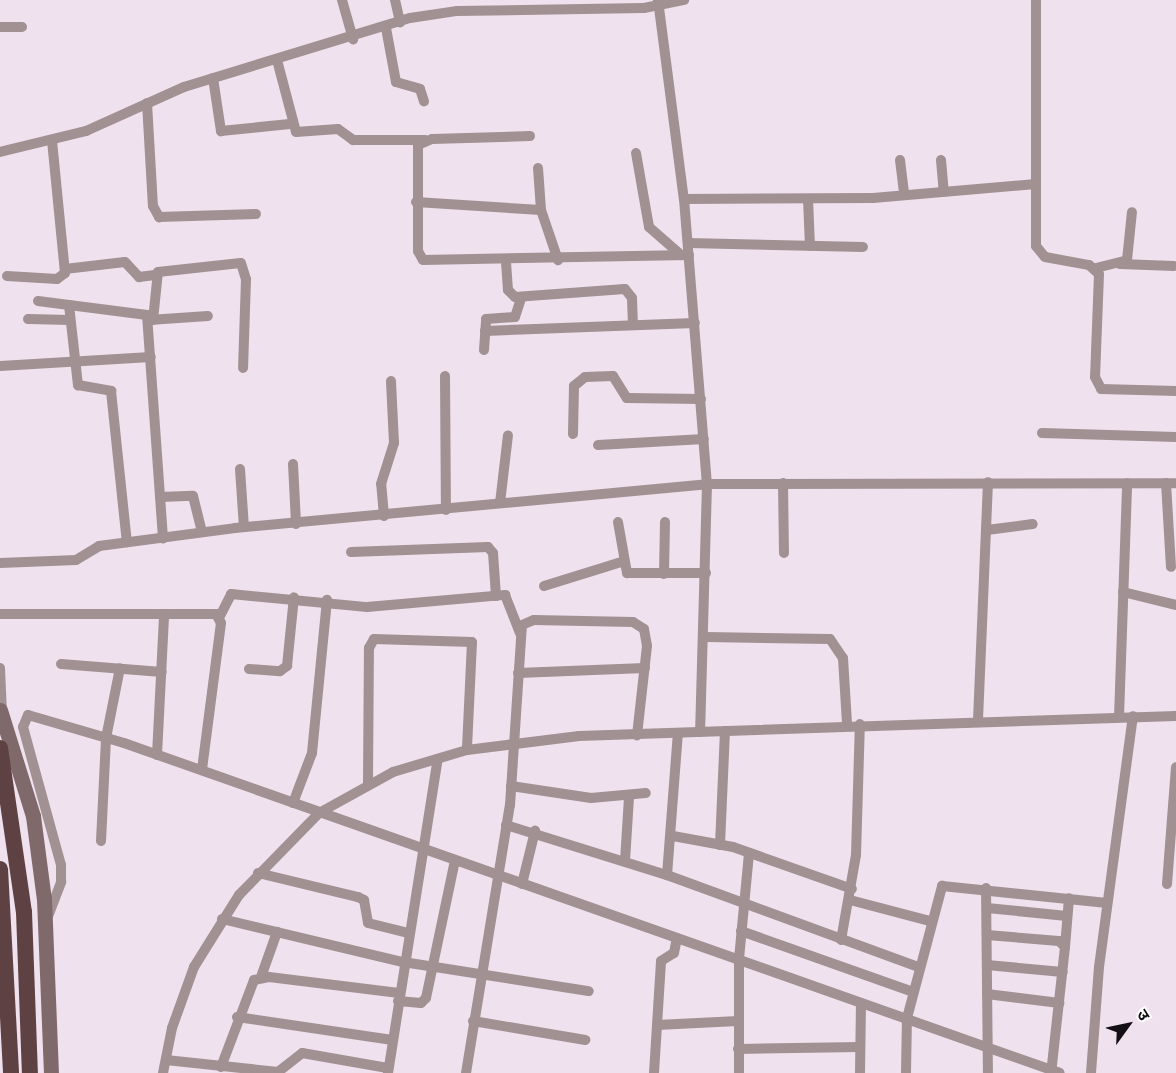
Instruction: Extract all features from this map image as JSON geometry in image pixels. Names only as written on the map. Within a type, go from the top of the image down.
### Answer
[{"type":"highway","points":[[0,748],[24,912],[30,1073]]},
{"type":"highway","points":[[0,869],[11,1073]]},
{"type":"main road","points":[[1,711],[33,816],[45,922],[51,1073]]},
{"type":"street","points":[[342,0],[352,39]]},
{"type":"street","points":[[395,0],[400,22]]},
{"type":"street","points":[[0,152],[52,140],[111,122],[147,103],[213,78],[438,12],[517,5],[659,3],[684,0]]},
{"type":"street","points":[[1036,0],[1035,184],[1039,254],[1095,268],[1120,264],[1174,266]]},
{"type":"street","points":[[659,3],[684,199],[688,243],[685,255],[695,323],[707,484],[706,637],[700,732]]},
{"type":"street","points":[[0,27],[22,27]]},
{"type":"street","points":[[386,27],[396,82],[420,89],[424,101]]},
{"type":"street","points":[[278,60],[290,124]]},
{"type":"street","points":[[213,78],[221,131],[290,124],[304,134],[342,130],[353,140],[530,136]]},
{"type":"street","points":[[147,103],[153,206],[159,217],[256,214]]},
{"type":"street","points":[[52,140],[66,269]]},
{"type":"street","points":[[426,140],[415,152],[418,251],[423,261],[506,262],[685,255]]},
{"type":"street","points":[[636,153],[649,227],[685,255]]},
{"type":"street","points":[[900,160],[904,195]]},
{"type":"street","points":[[941,160],[944,192]]},
{"type":"street","points":[[538,168],[541,210],[558,260]]},
{"type":"street","points":[[684,199],[808,199],[904,195],[1035,184]]},
{"type":"street","points":[[808,199],[810,246]]},
{"type":"street","points":[[416,201],[541,210]]},
{"type":"street","points":[[1120,264],[1129,255],[1132,212]]},
{"type":"street","points":[[688,243],[863,247]]},
{"type":"street","points":[[7,276],[57,279],[66,269],[125,262],[135,276],[155,275],[180,268],[244,266],[243,368]]},
{"type":"street","points":[[506,262],[508,290],[521,298],[625,289],[632,297],[633,325]]},
{"type":"street","points":[[1095,268],[1100,285],[1097,384],[1109,390],[1176,391]]},
{"type":"street","points":[[155,275],[151,320],[151,357],[163,538]]},
{"type":"street","points":[[484,351],[486,319],[515,317],[521,298]]},
{"type":"street","points":[[38,300],[143,313],[151,320],[208,316]]},
{"type":"street","points":[[69,305],[78,385],[111,391],[127,542]]},
{"type":"street","points":[[28,319],[70,320]]},
{"type":"street","points":[[484,331],[695,323]]},
{"type":"street","points":[[0,366],[151,357]]},
{"type":"street","points":[[445,376],[446,510]]},
{"type":"street","points":[[573,434],[574,386],[585,377],[613,376],[627,398],[701,399]]},
{"type":"street","points":[[384,516],[381,484],[394,443],[391,381]]},
{"type":"street","points":[[1042,433],[1176,437]]},
{"type":"street","points":[[500,503],[508,435]]},
{"type":"street","points":[[598,445],[704,439]]},
{"type":"street","points":[[293,464],[296,524]]},
{"type":"street","points":[[240,469],[244,527]]},
{"type":"street","points":[[0,563],[76,560],[99,546],[244,527],[384,516],[707,484],[988,482],[1171,483],[1171,567]]},
{"type":"street","points":[[978,720],[988,482]]},
{"type":"street","points":[[783,483],[784,554]]},
{"type":"street","points":[[1119,717],[1127,483]]},
{"type":"street","points":[[160,498],[193,496],[202,532]]},
{"type":"street","points":[[618,522],[621,562],[632,574],[706,573]]},
{"type":"street","points":[[664,574],[665,522]]},
{"type":"street","points":[[987,530],[1033,524]]},
{"type":"street","points":[[351,552],[488,547],[493,553],[496,596]]},
{"type":"street","points":[[544,586],[621,562]]},
{"type":"street","points":[[1123,592],[1176,605]]},
{"type":"street","points":[[202,770],[219,618],[231,594],[327,600],[367,607],[496,596],[511,599],[520,633]]},
{"type":"street","points":[[249,669],[280,671],[287,666],[294,597]]},
{"type":"street","points":[[293,803],[312,753],[327,600]]},
{"type":"street","points":[[0,614],[164,615],[219,618]]},
{"type":"street","points":[[157,755],[164,615]]},
{"type":"street","points":[[466,1073],[507,825],[522,625],[534,620],[633,622],[647,635],[637,735]]},
{"type":"street","points":[[706,637],[830,639],[843,658],[848,724]]},
{"type":"street","points":[[368,783],[369,648],[374,639],[472,642],[467,750]]},
{"type":"street","points":[[61,664],[162,672]]},
{"type":"street","points":[[0,668],[1,711]]},
{"type":"street","points":[[100,841],[106,738],[120,668]]},
{"type":"street","points":[[518,673],[645,668]]},
{"type":"street","points":[[45,922],[61,882],[61,865],[22,721],[34,715],[202,770],[1054,1072],[1069,898]]},
{"type":"street","points":[[1091,1073],[1107,903],[1133,716]]},
{"type":"street","points":[[164,1073],[183,992],[222,919],[258,873],[319,813],[368,783],[467,750],[514,743],[848,724],[1176,716]]},
{"type":"street","points":[[841,940],[851,894],[860,724]]},
{"type":"street","points":[[720,845],[726,731]]},
{"type":"street","points":[[667,875],[673,836],[678,734]]},
{"type":"street","points":[[166,1060],[279,1072],[302,1053],[388,1070],[403,962],[438,759]]},
{"type":"street","points":[[1167,884],[1176,767]]},
{"type":"street","points":[[511,786],[591,798],[629,797],[646,793]]},
{"type":"street","points":[[625,861],[629,797]]},
{"type":"street","points":[[507,825],[535,831],[667,875],[919,967]]},
{"type":"street","points":[[522,884],[535,831]]},
{"type":"street","points":[[673,836],[749,853],[851,894],[930,921]]},
{"type":"street","points":[[739,1073],[739,959],[749,853]]},
{"type":"street","points":[[221,1067],[249,984],[261,977],[424,1001],[455,860]]},
{"type":"street","points":[[258,873],[358,897],[364,900],[368,923],[408,933]]},
{"type":"street","points":[[906,1073],[907,1018],[930,921],[942,886],[986,888],[1107,903]]},
{"type":"street","points":[[986,888],[988,1073]]},
{"type":"street","points":[[987,908],[1067,916]]},
{"type":"street","points":[[222,919],[403,962],[589,991]]},
{"type":"street","points":[[741,931],[913,992]]},
{"type":"street","points":[[261,977],[276,932]]},
{"type":"street","points":[[987,935],[1059,941],[1065,947]]},
{"type":"street","points":[[654,1073],[662,961],[674,953],[677,938]]},
{"type":"street","points":[[987,965],[1063,972]]},
{"type":"street","points":[[987,994],[1059,1003]]},
{"type":"street","points":[[860,1073],[861,1003]]},
{"type":"street","points":[[237,1017],[392,1040]]},
{"type":"street","points":[[473,1021],[585,1040]]},
{"type":"street","points":[[657,1025],[738,1021]]},
{"type":"street","points":[[738,1048],[860,1047]]}]
